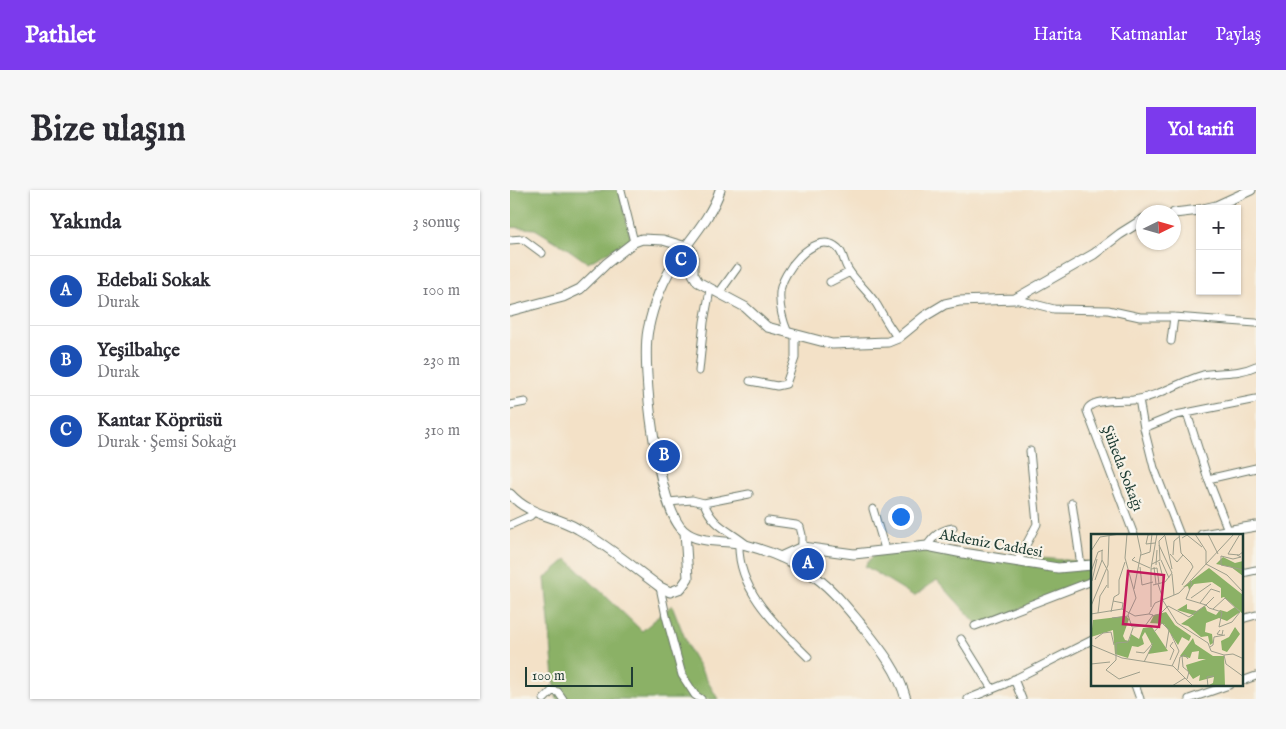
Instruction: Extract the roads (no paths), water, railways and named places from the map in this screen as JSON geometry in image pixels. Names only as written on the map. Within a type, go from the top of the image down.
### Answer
[{"type":"street","points":[[621,190],[634,242]]},
{"type":"street","points":[[720,190],[715,204],[678,258],[663,284],[652,316],[646,344],[655,440],[668,502],[675,521],[685,532],[704,539],[744,544],[780,557],[810,572],[843,603],[890,663],[897,674],[906,699]]},
{"type":"street","points":[[1218,205],[1251,190]]},
{"type":"street","points":[[1181,212],[1196,210]]},
{"type":"street","points":[[1015,298],[1094,254],[1136,224]]},
{"type":"street","points":[[510,311],[564,297],[580,289],[607,263],[642,238],[663,240],[686,247],[693,252],[693,274],[698,282],[745,307],[767,327],[832,344],[888,342],[898,338],[925,316],[945,304],[959,300],[1015,298],[1054,309],[1108,310],[1140,317],[1174,317],[1256,323]]},
{"type":"street","points":[[510,240],[523,240],[542,254]]},
{"type":"street","points":[[750,381],[777,386],[786,384],[795,358],[792,334],[785,325],[780,291],[786,273],[795,261],[806,251],[818,244],[828,243],[835,245],[840,250],[850,272],[877,305],[886,323],[898,338]]},
{"type":"street","points":[[699,372],[704,322],[715,292],[737,268]]},
{"type":"street","points":[[830,282],[850,272]]},
{"type":"street","points":[[1171,342],[1174,317]]},
{"type":"street","points":[[1180,534],[1154,468],[1139,399],[1160,393],[1202,376],[1239,372],[1256,366]]},
{"type":"street","name":"Şüheda Sokağı","points":[[1134,534],[1087,411],[1091,404],[1139,399]]},
{"type":"street","points":[[1144,428],[1176,415],[1256,399]]},
{"type":"street","points":[[510,405],[525,402]]},
{"type":"street","points":[[1188,413],[1208,479],[1228,530]]},
{"type":"street","points":[[1017,562],[1037,524],[1030,451]]},
{"type":"street","points":[[1208,479],[1256,468]]},
{"type":"street","points":[[510,494],[534,512],[576,527],[660,587],[670,592],[680,588],[688,578],[685,532]]},
{"type":"street","points":[[668,502],[692,500],[704,503],[750,494]]},
{"type":"street","points":[[704,503],[709,516],[744,544]]},
{"type":"street","points":[[1072,503],[1081,566]]},
{"type":"street","points":[[873,509],[885,549]]},
{"type":"street","points":[[510,525],[530,516],[534,512]]},
{"type":"street","points":[[768,521],[800,527],[802,548],[780,557]]},
{"type":"street","points":[[1207,534],[1256,526]]},
{"type":"street","points":[[927,546],[932,538],[943,529],[953,528]]},
{"type":"street","points":[[744,544],[738,557],[750,588],[763,610],[808,657]]},
{"type":"street","name":"Akdeniz Caddesi","points":[[802,548],[854,554],[885,549],[927,546],[963,554],[1058,568],[1091,565]]},
{"type":"street","points":[[975,626],[1091,580]]},
{"type":"street","points":[[660,587],[682,675],[701,699]]},
{"type":"street","points":[[961,639],[992,689]]},
{"type":"street","points":[[968,699],[1014,679],[1091,640]]},
{"type":"street","points":[[1014,679],[1022,699]]},
{"type":"street","points":[[1136,687],[1140,699]]},
{"type":"street","points":[[1190,699],[1209,696],[1225,687]]},
{"type":"street","points":[[544,699],[552,691],[558,692],[562,699]]},
{"type":"place","name":"Kantar Köprüsü","points":[[681,261]]},
{"type":"place","name":"Yeşilbahçe","points":[[664,456]]},
{"type":"place","name":"Edebali Sokak","points":[[808,564]]}]
